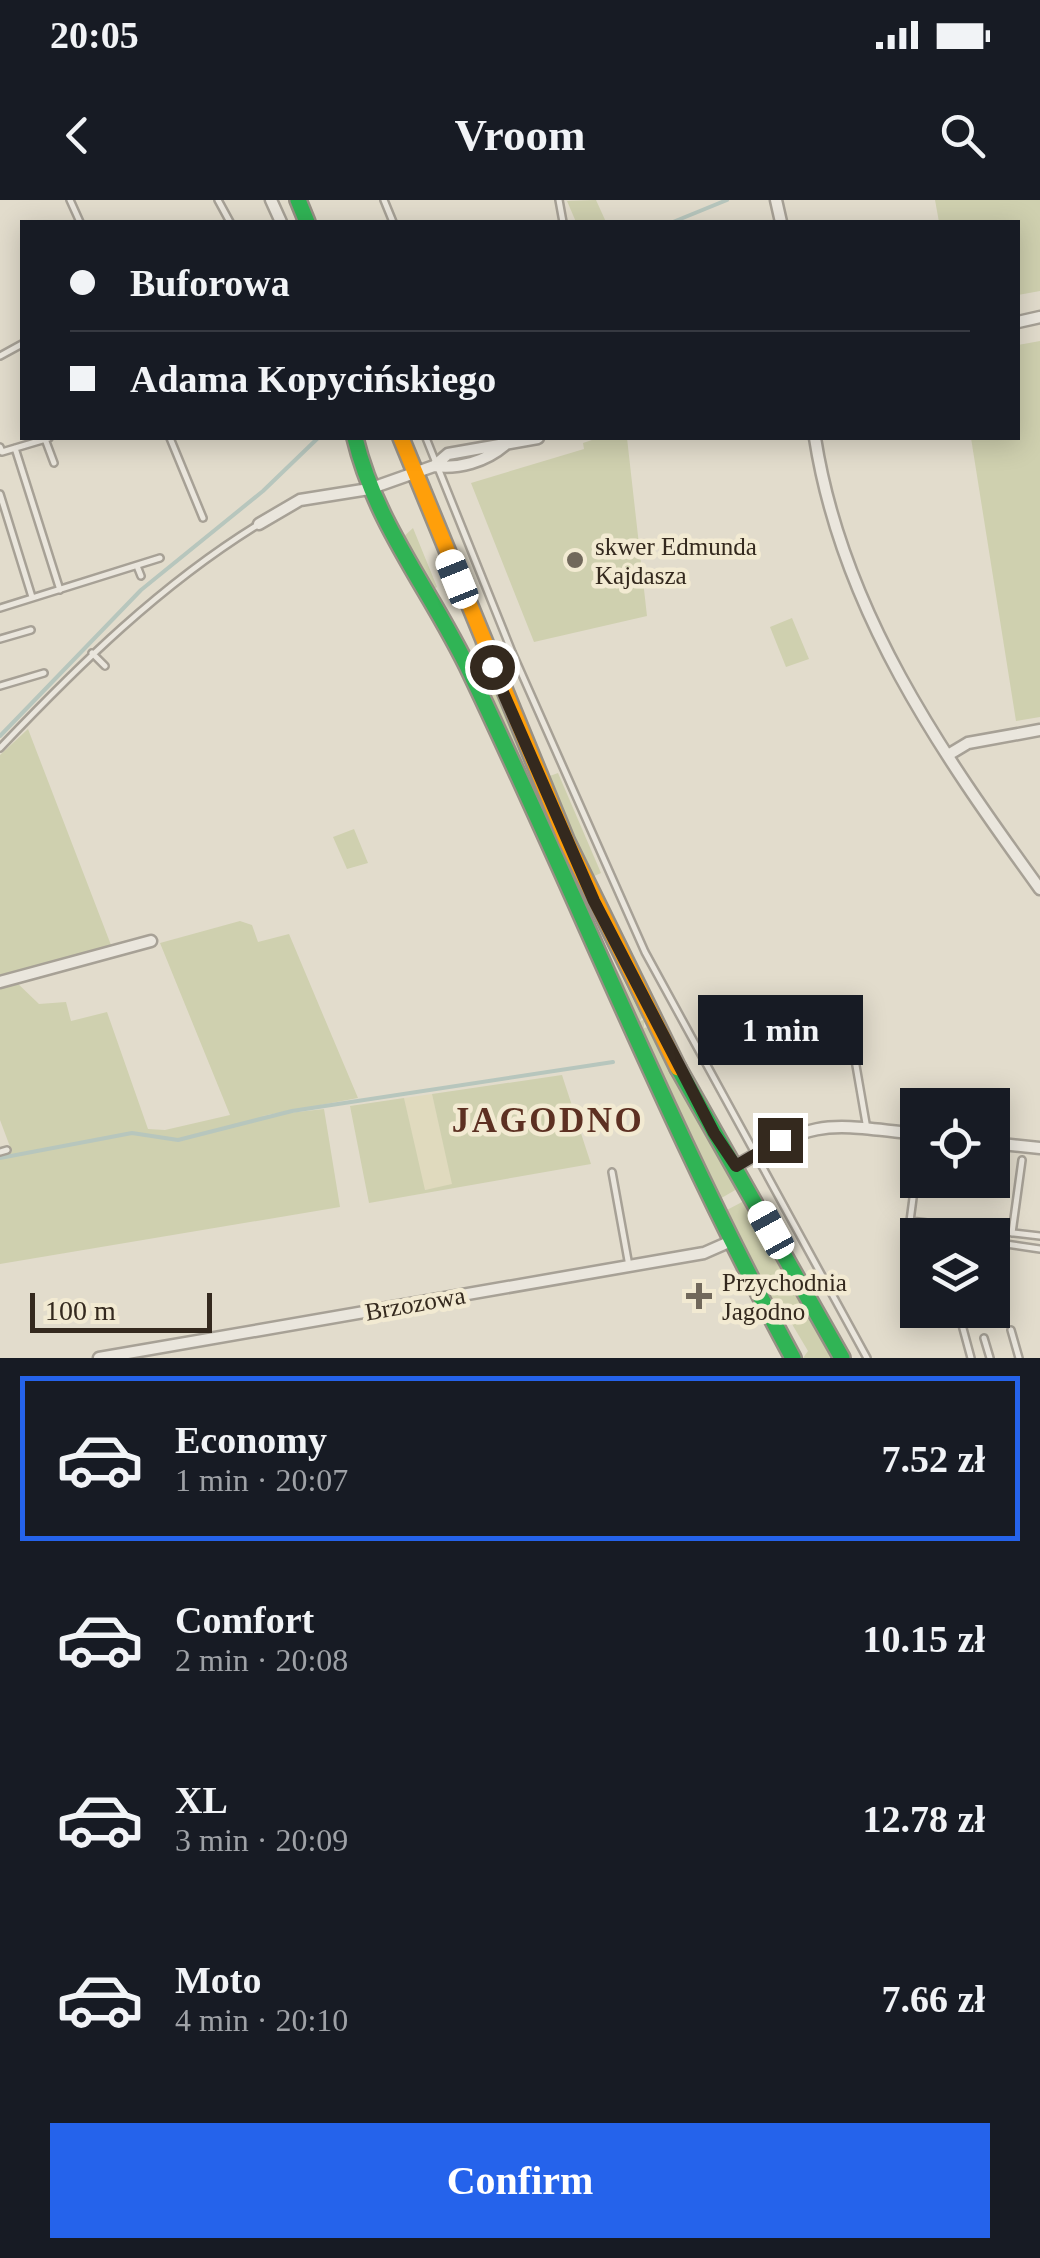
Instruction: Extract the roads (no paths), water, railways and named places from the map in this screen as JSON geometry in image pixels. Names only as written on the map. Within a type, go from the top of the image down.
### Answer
[{"type":"main road","points":[[356,440],[369,489],[398,547],[452,633],[541,838],[729,1242],[793,1358]]},
{"type":"main road","points":[[401,440],[503,694],[594,901],[654,1022],[842,1358]]},
{"type":"street","points":[[434,466],[448,454],[486,440],[505,446]]},
{"type":"street","points":[[259,524],[315,495],[369,489],[434,466],[452,468],[530,440]]},
{"type":"street","points":[[815,440],[837,530],[889,661],[1040,889]]},
{"type":"street","points":[[948,755],[968,744],[1040,730]]},
{"type":"street","points":[[0,982],[151,941]]},
{"type":"street","points":[[736,1166],[807,1128],[900,1132]]},
{"type":"street","points":[[1010,1144],[1040,1148]]},
{"type":"street","name":"Brzozowa","points":[[99,1358],[704,1253],[729,1242]]},
{"type":"lane","points":[[1,451],[41,440]]},
{"type":"lane","points":[[48,440],[54,462]]},
{"type":"lane","points":[[171,440],[203,518]]},
{"type":"lane","points":[[427,440],[434,466],[622,905],[867,1358]]},
{"type":"lane","points":[[15,448],[60,590]]},
{"type":"lane","points":[[0,494],[32,598]]},
{"type":"lane","points":[[0,748],[132,615],[152,604],[212,553],[259,524]]},
{"type":"lane","points":[[0,608],[160,558]]},
{"type":"lane","points":[[137,566],[140,576]]},
{"type":"lane","points":[[0,640],[30,630]]},
{"type":"lane","points":[[92,653],[106,666]]},
{"type":"lane","points":[[0,686],[44,672]]},
{"type":"lane","points":[[850,1031],[867,1128]]},
{"type":"lane","points":[[1012,1233],[1022,1160]]},
{"type":"lane","points":[[612,1172],[629,1266]]},
{"type":"lane","points":[[913,1198],[910,1222],[1040,1236]]},
{"type":"lane","points":[[1010,1245],[1040,1249]]},
{"type":"lane","points":[[963,1328],[971,1358]]},
{"type":"lane","points":[[1012,1330],[1019,1358]]},
{"type":"lane","points":[[984,1338],[990,1358]]},
{"type":"waterway","points":[[678,220],[727,200]]},
{"type":"waterway","points":[[0,736],[141,590],[263,491],[316,440]]},
{"type":"waterway","points":[[731,1059],[759,1052]]},
{"type":"waterway","points":[[0,1158],[132,1133],[178,1140],[292,1111],[613,1062]]},
{"type":"place","name":"skwer Edmunda Kajdasza","points":[[575,560]]},
{"type":"place","name":"Przychodnia Jagodno","points":[[699,1296]]},
{"type":"district","name":"JAGODNO","points":[[548,1120]]}]
